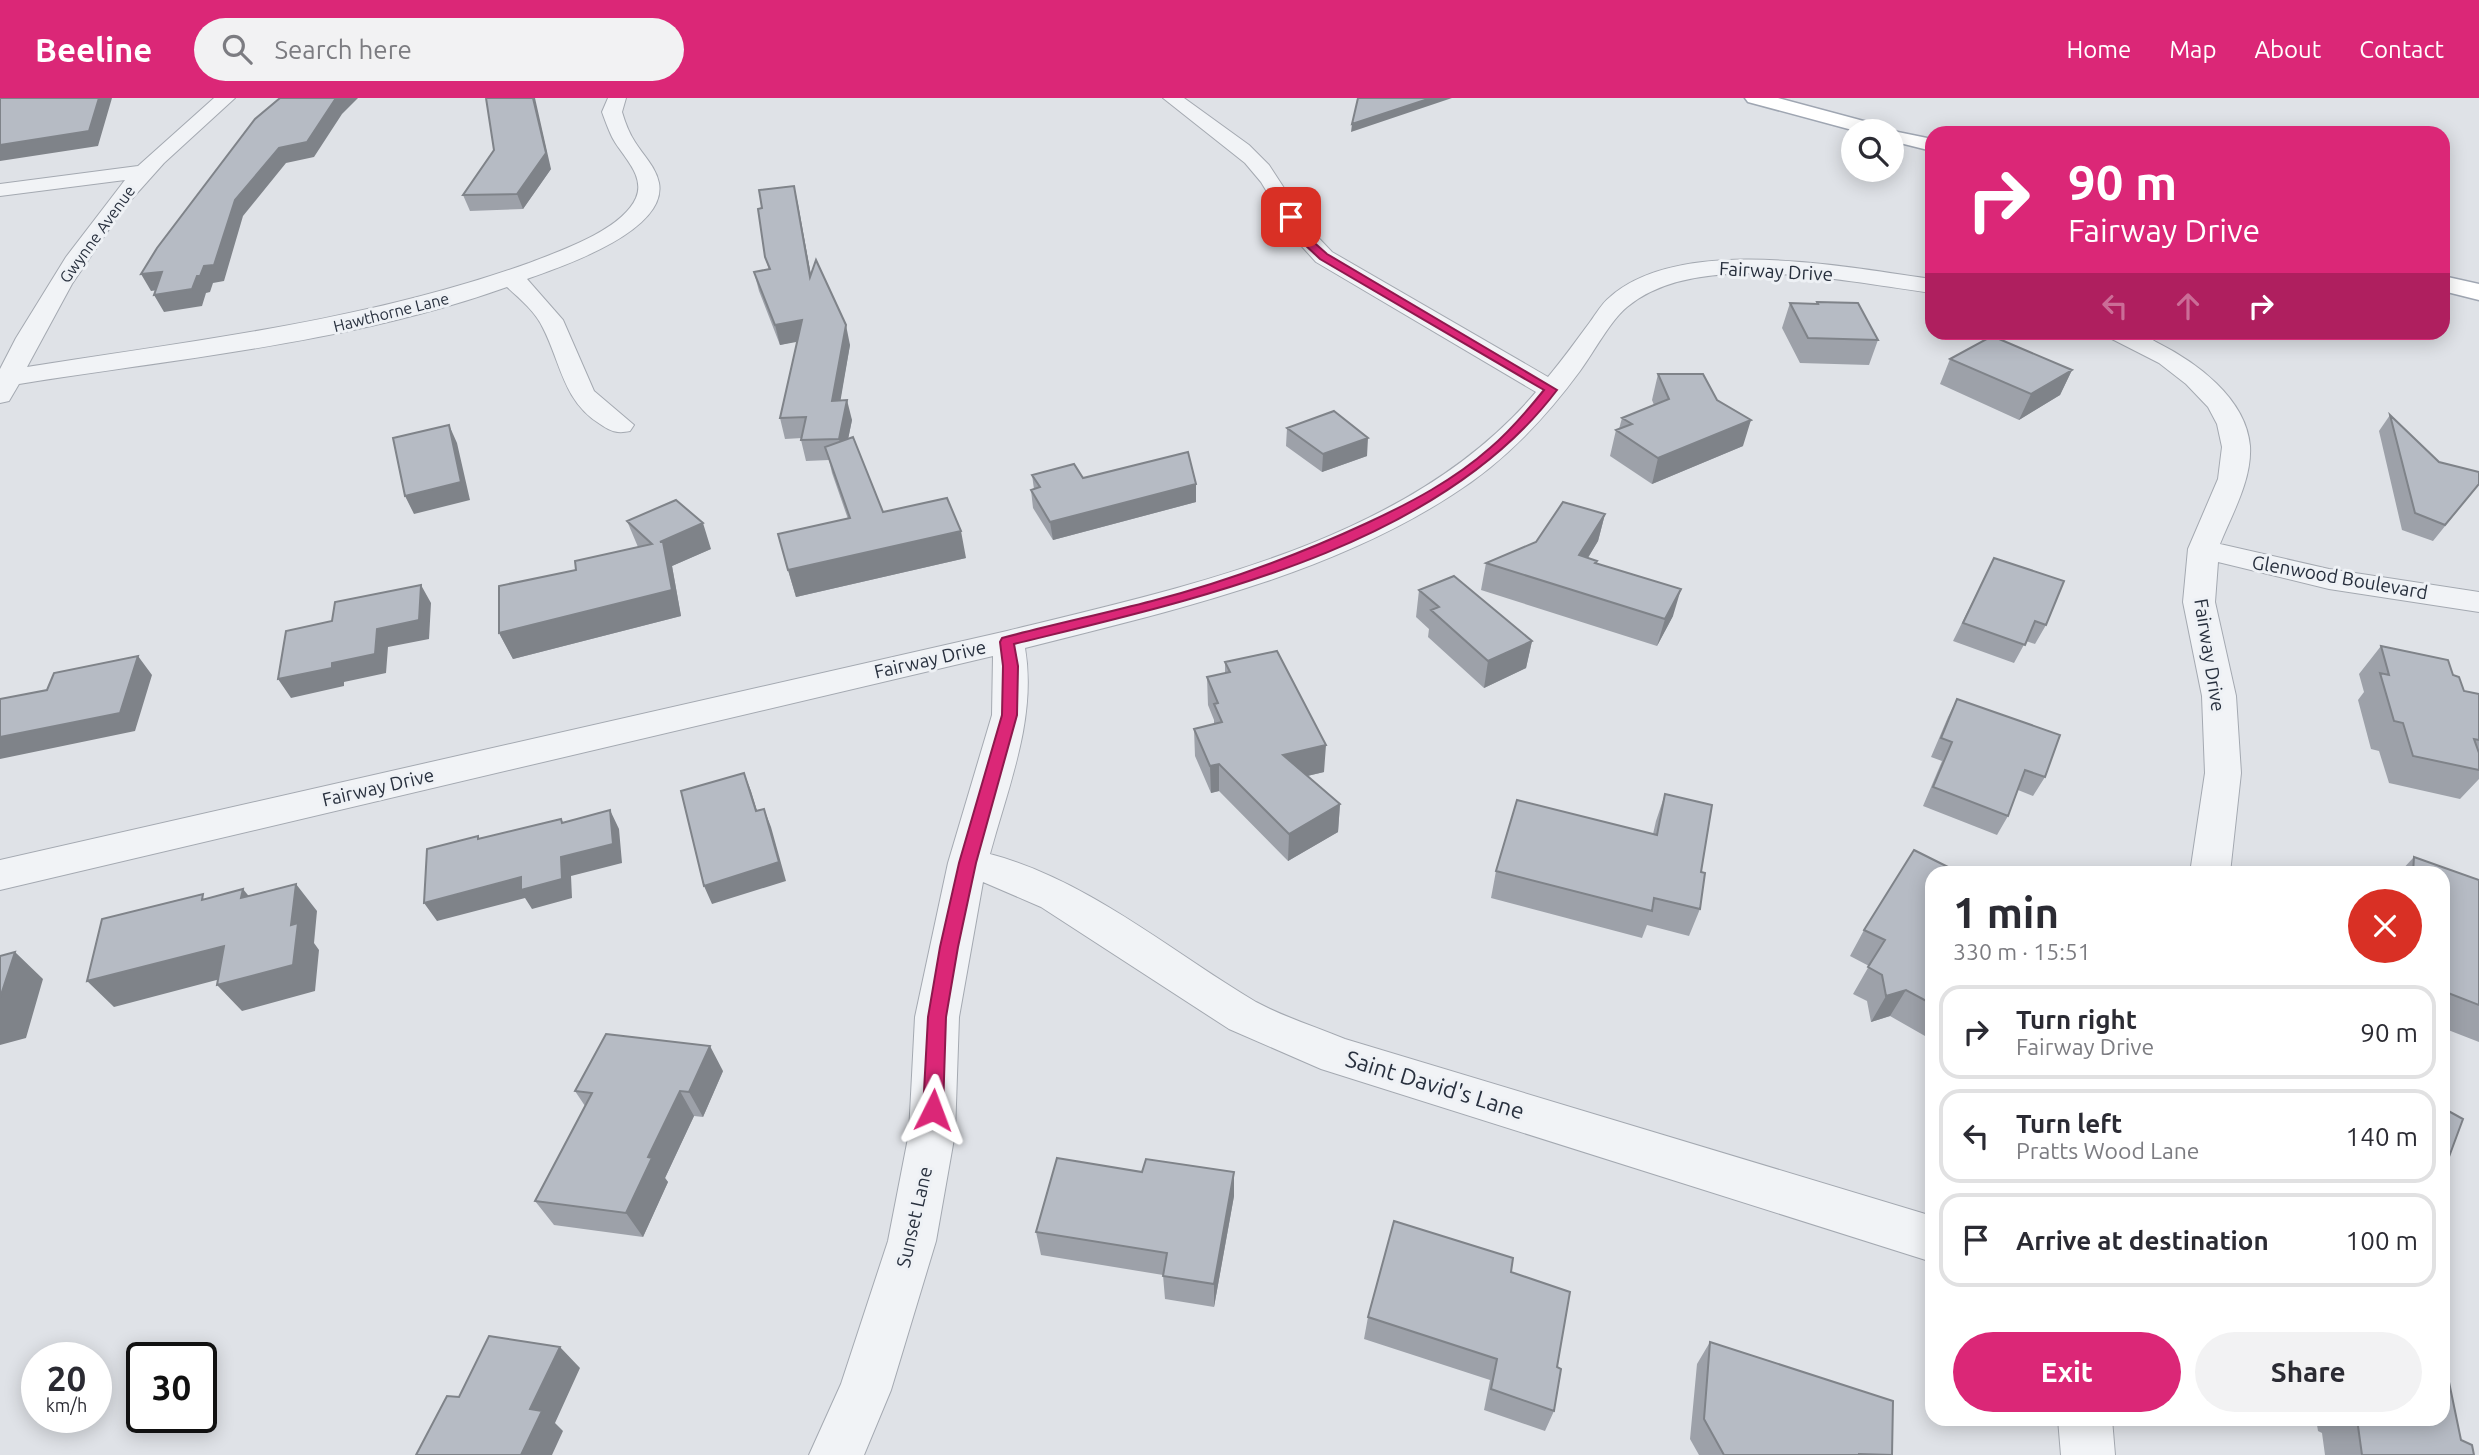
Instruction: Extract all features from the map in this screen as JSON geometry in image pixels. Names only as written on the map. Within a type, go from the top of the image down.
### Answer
[{"type":"main road","points":[[1755,98],[1841,121]]},
{"type":"main road","points":[[1904,138],[1925,143]]},
{"type":"main road","points":[[2450,285],[2479,292]]},
{"type":"street","name":"Gwynne Avenue","points":[[3,384],[61,282],[99,228],[145,171],[226,98]]},
{"type":"street","name":"Hawthorne Lane","points":[[3,384],[328,327],[401,311],[512,278],[597,243],[621,227],[648,198],[649,187],[644,169],[622,138],[612,113],[617,98]]},
{"type":"street","points":[[1172,98],[1247,154],[1263,170],[1305,240],[1324,257],[1551,390]]},
{"type":"street","points":[[0,190],[145,171]]},
{"type":"street","name":"Fairway Drive","points":[[0,876],[1007,642],[1158,604],[1261,571],[1332,544],[1402,512],[1492,453],[1521,426],[1618,302],[1634,289],[1677,272],[1744,266],[1782,268],[1925,285]]},
{"type":"street","points":[[512,278],[547,313],[557,330],[582,397],[597,412],[620,425]]},
{"type":"street","name":"Fairway Drive","points":[[2133,340],[2168,358],[2195,378],[2219,402],[2231,424],[2236,447],[2232,480],[2203,549],[2199,602],[2219,696],[2223,773],[2211,866]]},
{"type":"street","name":"Glenwood Boulevard","points":[[2203,549],[2329,579],[2479,602]]},
{"type":"street","name":"Sunset Lane","points":[[836,1455],[865,1390],[912,1241],[932,1133],[937,1017],[949,947],[968,863],[1010,715],[1011,666],[1007,642]]},
{"type":"street","name":"Saint David's Lane","points":[[968,863],[1008,874],[1055,896],[1244,1016],[1337,1056],[1925,1236]]},
{"type":"street","points":[[2086,1426],[2088,1455]]},
{"type":"building","points":[[0,98],[99,98],[89,131],[0,145]]},
{"type":"building","points":[[280,98],[336,98],[307,142],[279,148],[235,200],[214,265],[204,266],[192,289],[154,295],[162,272],[141,274],[157,248],[255,119]]},
{"type":"building","points":[[486,98],[533,98],[546,153],[517,194],[463,195],[494,150]]},
{"type":"building","points":[[1358,98],[1431,98],[1352,124]]},
{"type":"building","points":[[794,186],[810,277],[816,260],[846,325],[832,401],[847,400],[839,439],[801,440],[806,417],[780,418],[802,320],[775,325],[754,272],[770,269],[765,257],[758,209],[762,208],[759,190]]},
{"type":"building","points":[[1817,302],[1858,303],[1878,340],[1808,338],[1790,303],[1818,304]]},
{"type":"building","points":[[1985,340],[2001,340],[2072,370],[2031,394],[1950,359]]},
{"type":"building","points":[[1658,374],[1703,374],[1717,400],[1751,420],[1658,458],[1616,430],[1632,424],[1622,418],[1669,399]]},
{"type":"building","points":[[1334,411],[1368,438],[1323,454],[1287,428]]},
{"type":"building","points":[[2390,415],[2439,462],[2479,472],[2479,484],[2445,525],[2415,513]]},
{"type":"building","points":[[449,425],[461,482],[405,496],[393,438]]},
{"type":"building","points":[[853,437],[883,512],[947,498],[961,531],[788,570],[778,534],[850,518],[825,447]]},
{"type":"building","points":[[1188,452],[1196,484],[1050,522],[1031,490],[1040,487],[1032,475],[1074,464],[1083,478]]},
{"type":"building","points":[[676,500],[703,523],[660,542],[663,542],[672,590],[499,633],[499,586],[576,570],[575,561],[652,544],[627,521]]},
{"type":"building","points":[[1563,502],[1605,514],[1579,555],[1597,561],[1595,563],[1681,589],[1665,619],[1486,563],[1536,542]]},
{"type":"building","points":[[1994,558],[2064,581],[2046,625],[2035,621],[2025,645],[1963,623]]},
{"type":"building","points":[[1454,576],[1532,641],[1488,661],[1431,610],[1439,607],[1419,590]]},
{"type":"building","points":[[421,585],[419,620],[377,629],[375,654],[332,663],[332,668],[278,679],[286,631],[332,621],[335,602]]},
{"type":"building","points":[[2381,646],[2448,660],[2453,675],[2459,677],[2464,691],[2479,694],[2479,740],[2474,739],[2479,753],[2479,770],[2413,756],[2403,723],[2394,721],[2380,673],[2389,675]]},
{"type":"building","points":[[1277,651],[1326,745],[1283,755],[1340,804],[1289,834],[1219,764],[1210,766],[1194,729],[1222,722],[1214,704],[1218,703],[1207,677],[1230,672],[1225,662]]},
{"type":"building","points":[[138,656],[120,713],[0,737],[0,699],[47,690],[54,673]]},
{"type":"building","points":[[1957,699],[2060,735],[2045,777],[2025,770],[2008,816],[1933,787],[1952,742],[1941,738]]},
{"type":"building","points":[[744,773],[756,811],[764,809],[779,862],[704,886],[681,791]]},
{"type":"building","points":[[1665,794],[1712,805],[1701,872],[1705,873],[1700,909],[1654,898],[1652,911],[1496,871],[1517,800],[1657,835]]},
{"type":"building","points":[[610,810],[613,844],[561,857],[562,879],[521,890],[521,877],[424,903],[427,849],[561,819],[562,823]]},
{"type":"building","points":[[1914,850],[1946,866],[1925,866],[1925,1000],[1906,990],[1886,996],[1882,975],[1868,967],[1885,940],[1864,930]]},
{"type":"building","points":[[2414,857],[2439,866],[2413,866]]},
{"type":"building","points":[[2450,870],[2479,880],[2479,1005],[2450,994]]},
{"type":"building","points":[[296,884],[291,925],[298,923],[293,965],[217,985],[224,946],[87,981],[102,919],[203,894],[202,900],[243,889],[241,898]]},
{"type":"building","points":[[15,952],[0,998],[0,956]]},
{"type":"building","points":[[606,1034],[710,1046],[689,1092],[680,1091],[648,1157],[652,1158],[626,1213],[535,1201],[592,1093],[575,1091]]},
{"type":"building","points":[[2450,1112],[2463,1119],[2450,1154]]},
{"type":"building","points":[[1057,1158],[1142,1172],[1146,1159],[1234,1172],[1214,1284],[1163,1276],[1167,1253],[1036,1232]]},
{"type":"building","points":[[1394,1221],[1513,1258],[1511,1272],[1570,1292],[1557,1367],[1561,1369],[1554,1411],[1491,1389],[1497,1359],[1368,1317]]},
{"type":"building","points":[[489,1336],[560,1347],[530,1409],[542,1411],[521,1455],[416,1455],[447,1396],[459,1397]]},
{"type":"building","points":[[1710,1342],[1893,1401],[1892,1455],[1724,1455],[1704,1419]]},
{"type":"building","points":[[2450,1387],[2461,1440],[2472,1445],[2474,1455],[2362,1455],[2358,1426],[2450,1426]]},
{"type":"route","points":[[933,1110],[937,1017],[949,947],[968,863],[1010,715],[1011,666],[1007,642],[1158,604],[1261,571],[1332,544],[1402,512],[1492,453],[1521,426],[1551,390],[1324,257],[1305,240],[1291,217]]}]
